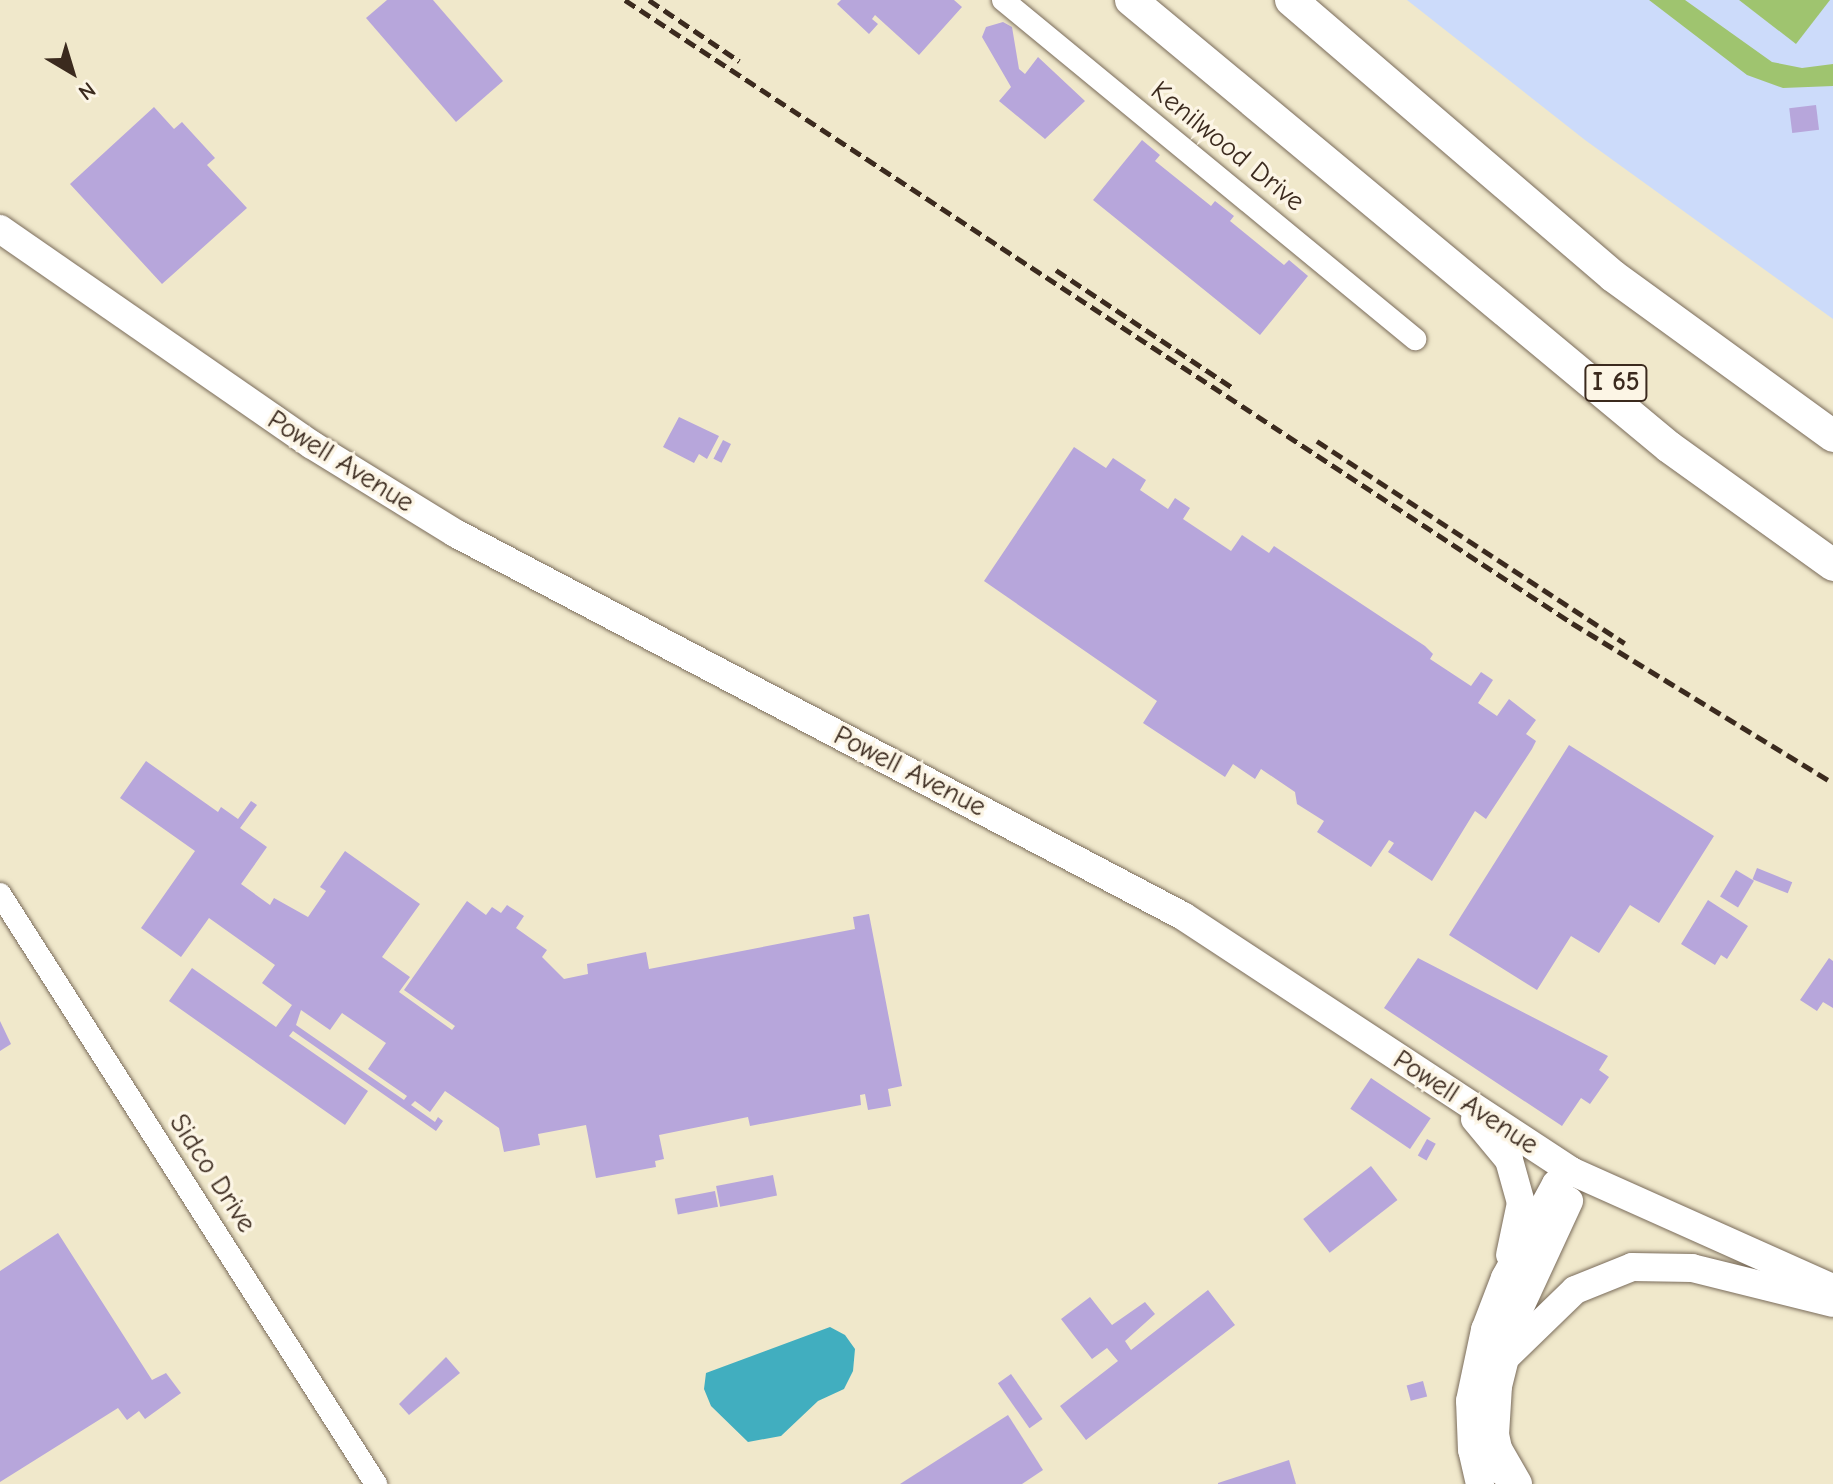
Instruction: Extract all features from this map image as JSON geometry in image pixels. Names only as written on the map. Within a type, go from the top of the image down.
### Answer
[{"type":"highway","name":"I 65","points":[[1131,0],[1402,223],[1833,538]]},
{"type":"highway","points":[[1291,0],[1613,276],[1833,436]]},
{"type":"highway","points":[[1402,223],[1669,447],[1833,565]]},
{"type":"highway","points":[[1497,1451],[1516,1484]]},
{"type":"main road","name":"Powell Avenue","points":[[0,229],[312,445],[455,533],[1183,916],[1571,1171],[1833,1288]]},
{"type":"main road","points":[[1457,1096],[1509,1160],[1521,1203],[1505,1278]]},
{"type":"main road","points":[[1480,1484],[1472,1450],[1470,1401],[1485,1330],[1505,1278],[1556,1184],[1571,1171]]},
{"type":"main road","points":[[1507,1484],[1497,1451],[1495,1402],[1515,1318],[1573,1191],[1571,1171]]},
{"type":"main road","points":[[1508,1355],[1575,1290],[1632,1267],[1692,1268],[1833,1303]]},
{"type":"street","name":"Kenilwood Drive","points":[[1003,0],[1415,339]]},
{"type":"street","name":"Sidco Drive","points":[[0,894],[376,1484]]},
{"type":"shaded area","points":[[1407,0],[1833,0],[1833,319],[1585,140]]},
{"type":"green space","points":[[1649,0],[1685,0],[1772,62],[1802,68],[1833,64],[1833,86],[1783,88],[1747,75]]},
{"type":"green space","points":[[1739,0],[1830,0],[1796,44]]},
{"type":"water","points":[[830,1327],[845,1335],[855,1349],[853,1371],[844,1389],[818,1401],[781,1436],[748,1442],[711,1406],[704,1389],[706,1373]]},
{"type":"building","points":[[387,0],[433,0],[503,81],[456,122],[366,18]]},
{"type":"building","points":[[841,0],[954,0],[962,7],[919,55],[875,15],[872,19],[878,24],[869,34],[837,4]]},
{"type":"building","points":[[1003,22],[1012,27],[1019,69],[1025,74],[1038,57],[1085,101],[1045,139],[999,101],[1011,87],[982,37],[986,27]]},
{"type":"building","points":[[1816,105],[1819,130],[1792,133],[1789,108]]},
{"type":"building","points":[[154,107],[174,129],[182,122],[215,158],[207,165],[247,208],[162,284],[70,184]]},
{"type":"building","points":[[1142,140],[1160,155],[1155,161],[1211,206],[1215,201],[1234,216],[1230,221],[1284,265],[1289,260],[1308,276],[1260,335],[1093,200]]},
{"type":"building","points":[[679,417],[719,436],[707,459],[699,454],[694,463],[663,447]]},
{"type":"building","points":[[723,440],[731,444],[721,463],[713,459]]},
{"type":"building","points":[[1074,447],[1106,468],[1113,458],[1146,480],[1140,490],[1168,509],[1175,498],[1190,508],[1183,519],[1231,551],[1242,535],[1269,553],[1274,546],[1425,646],[1433,654],[1430,659],[1471,686],[1481,672],[1493,680],[1478,703],[1497,716],[1509,699],[1536,720],[1526,734],[1536,741],[1532,749],[1486,819],[1475,811],[1432,881],[1388,852],[1394,843],[1389,840],[1371,867],[1317,832],[1324,821],[1297,804],[1295,792],[1261,769],[1255,779],[1233,764],[1225,777],[1143,723],[1157,701],[984,581]]},
{"type":"building","points":[[1569,745],[1714,836],[1659,923],[1630,905],[1599,953],[1571,936],[1537,990],[1449,935]]},
{"type":"building","points":[[146,761],[218,812],[221,807],[238,819],[251,801],[257,805],[240,828],[267,847],[241,884],[270,905],[274,898],[308,917],[326,891],[320,887],[345,851],[420,904],[382,957],[410,977],[399,992],[452,1030],[455,1026],[404,990],[467,901],[486,915],[492,907],[501,913],[507,905],[524,916],[516,928],[547,950],[542,957],[564,979],[588,974],[587,964],[646,952],[649,969],[855,929],[853,917],[869,914],[902,1086],[888,1089],[891,1106],[868,1110],[865,1094],[860,1095],[861,1105],[750,1126],[748,1117],[659,1135],[664,1159],[655,1161],[656,1167],[596,1178],[586,1125],[538,1134],[540,1145],[504,1152],[499,1128],[445,1091],[430,1112],[415,1101],[411,1105],[435,1122],[438,1117],[443,1121],[436,1131],[293,1031],[289,1036],[368,1091],[345,1125],[169,1001],[192,968],[276,1027],[292,1005],[262,983],[275,965],[209,918],[181,957],[141,928],[195,851],[120,798]],"holes":[[[301,1010],[330,1030],[342,1013],[386,1043],[368,1069],[407,1096],[404,1100],[296,1025]]]},
{"type":"building","points":[[1757,868],[1792,882],[1788,893],[1753,879]]},
{"type":"building","points":[[1736,870],[1754,881],[1738,907],[1720,897]]},
{"type":"building","points":[[1708,900],[1748,926],[1727,959],[1721,955],[1715,965],[1681,944]]},
{"type":"building","points":[[1418,958],[1608,1056],[1599,1070],[1609,1077],[1590,1104],[1581,1098],[1562,1126],[1384,1008]]},
{"type":"building","points":[[1829,958],[1833,961],[1833,1008],[1823,1002],[1817,1011],[1800,1000]]},
{"type":"building","points":[[0,1021],[11,1044],[0,1051]]},
{"type":"building","points":[[1371,1078],[1431,1118],[1410,1149],[1350,1109]]},
{"type":"building","points":[[1427,1139],[1436,1144],[1427,1160],[1418,1156]]},
{"type":"building","points":[[1371,1166],[1397,1200],[1330,1253],[1303,1219]]},
{"type":"building","points":[[773,1175],[777,1196],[720,1207],[716,1186]]},
{"type":"building","points":[[715,1191],[718,1207],[678,1215],[675,1199]]},
{"type":"building","points":[[58,1233],[152,1380],[166,1373],[181,1393],[145,1419],[139,1411],[127,1420],[118,1408],[0,1482],[0,1271]]},
{"type":"building","points":[[1208,1290],[1235,1325],[1086,1440],[1060,1406],[1118,1361],[1107,1348],[1092,1359],[1061,1319],[1090,1297],[1112,1325],[1145,1302],[1155,1314],[1125,1341],[1131,1350]]},
{"type":"building","points":[[446,1357],[460,1373],[409,1415],[399,1404]]},
{"type":"building","points":[[1011,1374],[1043,1419],[1029,1428],[998,1383]]},
{"type":"building","points":[[1423,1381],[1427,1396],[1411,1401],[1407,1385]]},
{"type":"building","points":[[1008,1415],[1043,1470],[1022,1484],[900,1484]]},
{"type":"building","points":[[1289,1460],[1296,1484],[1218,1484],[1218,1483]]},
{"type":"railway","points":[[625,0],[1572,623],[1833,783]]},
{"type":"railway","points":[[649,0],[739,61]]},
{"type":"railway","points":[[1056,270],[1233,388]]},
{"type":"railway","points":[[1317,441],[1625,643]]}]
